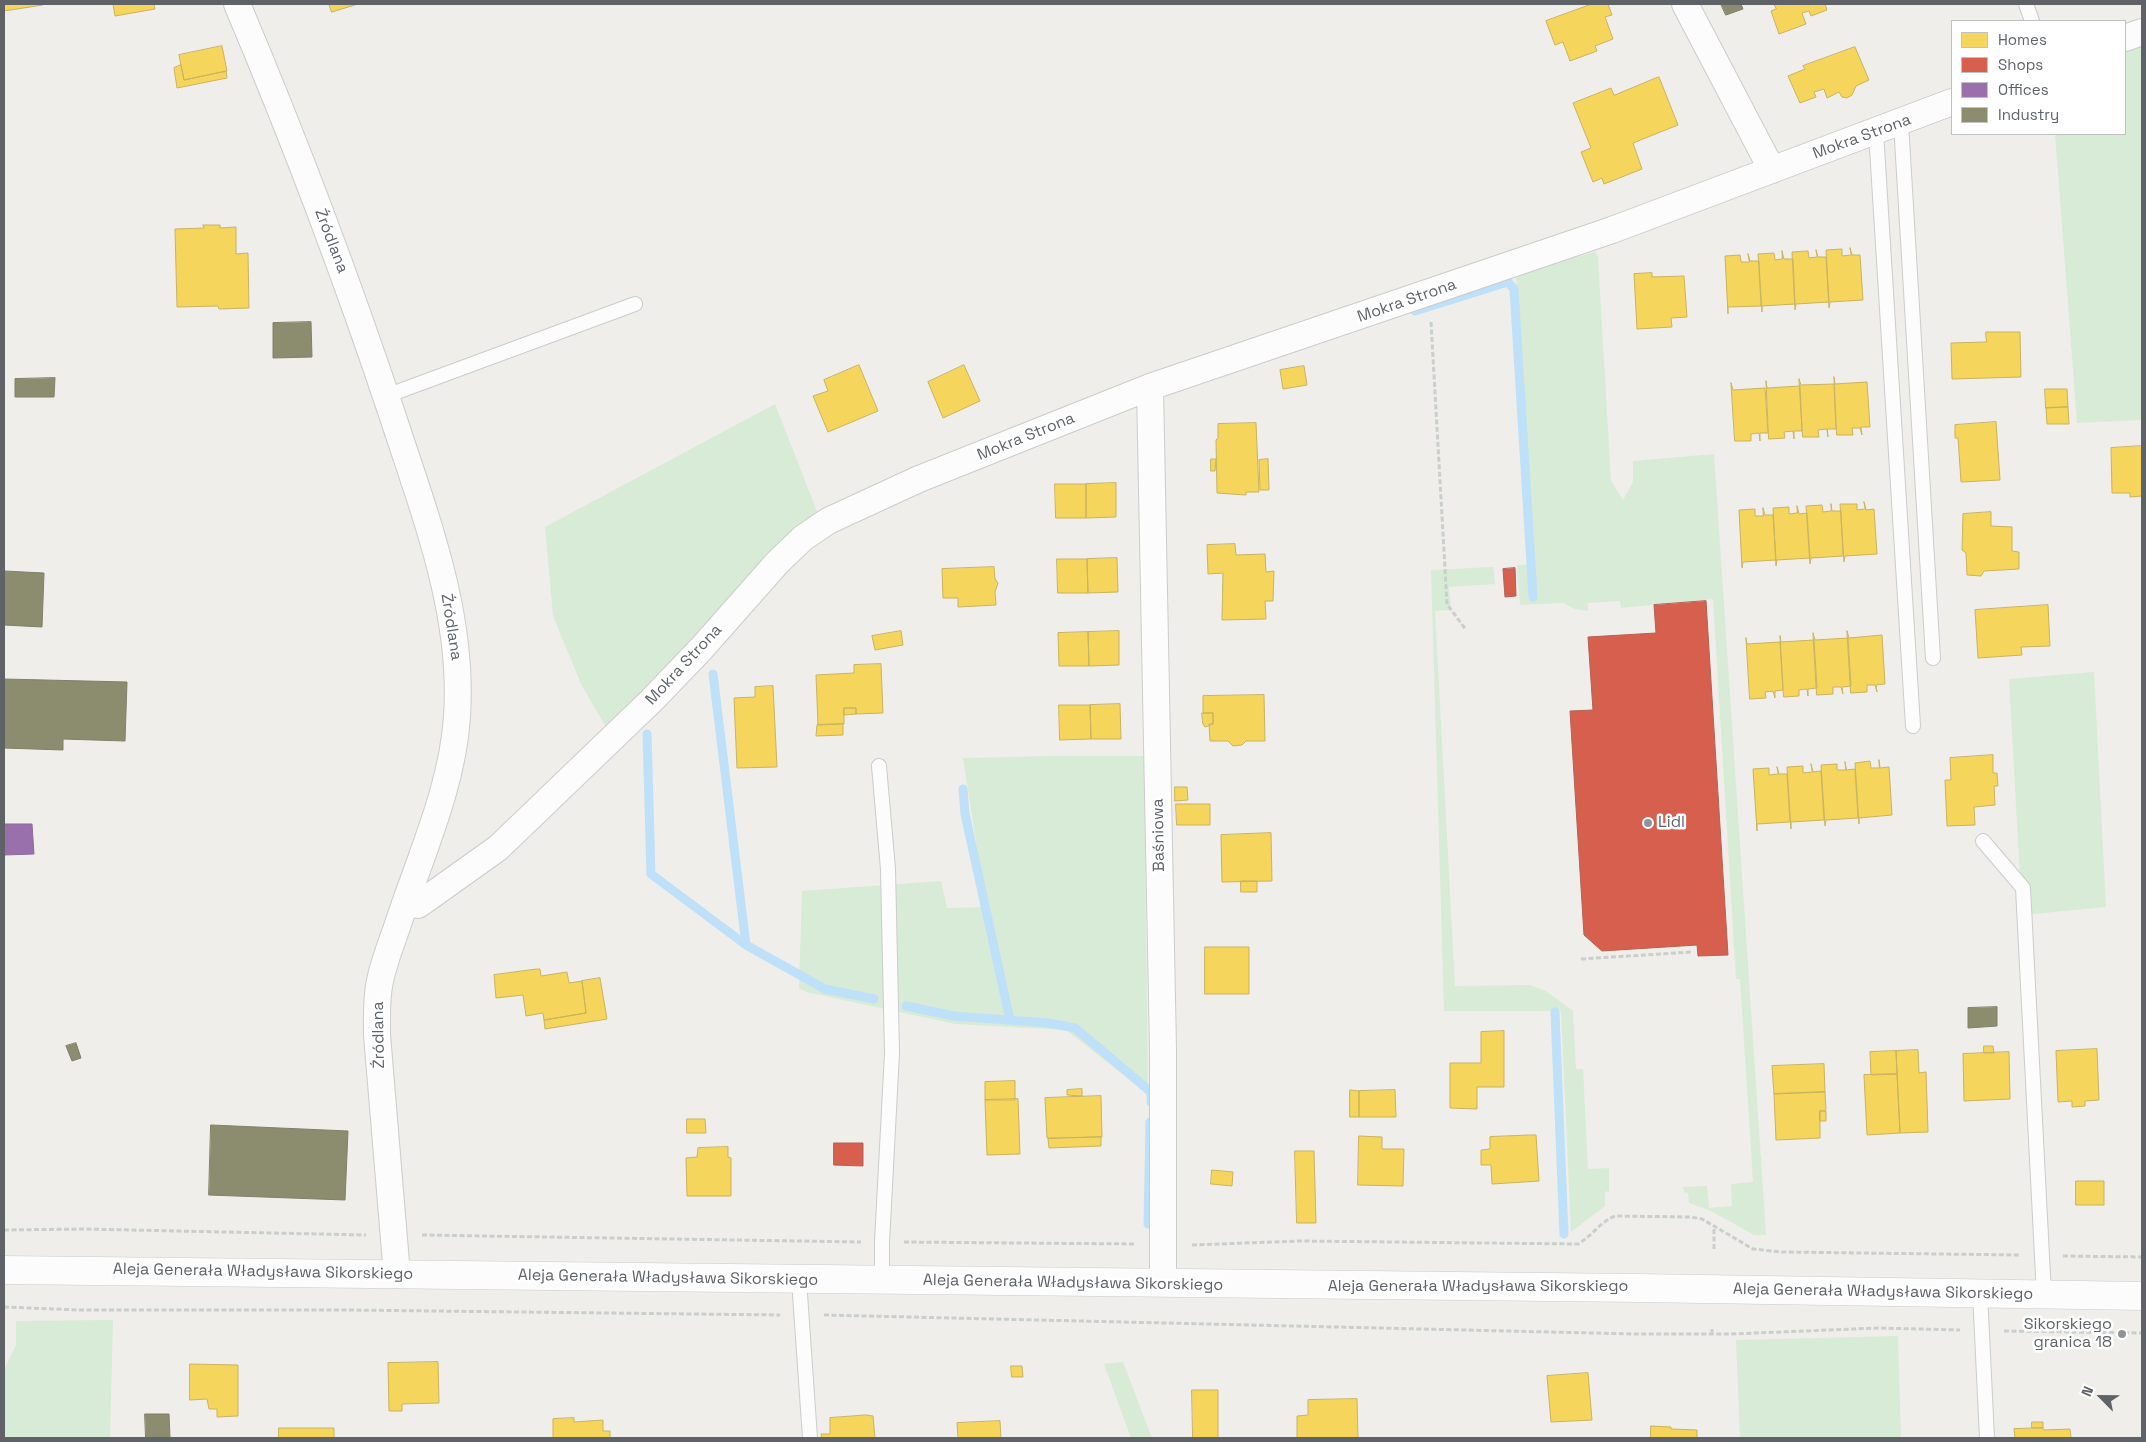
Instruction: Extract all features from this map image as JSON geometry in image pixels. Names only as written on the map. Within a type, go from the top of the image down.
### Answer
[{"type":"main road","name":"Aleja Generała Władysława Sikorskiego","points":[[4,1270],[2142,1296]]},
{"type":"street","name":"Źródlana","points":[[237,4],[302,164],[356,307],[430,529],[448,600],[454,640],[458,677],[458,714],[454,745],[445,787],[380,980],[377,1004],[376,1035],[397,1274]]},
{"type":"street","points":[[1685,4],[1772,170]]},
{"type":"street","points":[[2126,38],[2142,32]]},
{"type":"street","name":"Mokra Strona","points":[[405,903],[418,905],[498,848],[651,701],[777,563],[803,538],[828,521],[919,479],[1150,387],[1429,294],[1612,230],[1901,123],[1951,102]]},
{"type":"street","name":"Baśniowa","points":[[1150,387],[1163,1039],[1163,1284]]},
{"type":"lane","points":[[2026,4],[2032,20]]},
{"type":"lane","points":[[1901,123],[1933,658]]},
{"type":"lane","points":[[1876,132],[1913,726]]},
{"type":"lane","points":[[386,396],[635,304]]},
{"type":"lane","points":[[879,766],[888,869],[892,1053],[882,1242],[882,1281]]},
{"type":"lane","points":[[1983,841],[2023,888],[2044,1294]]},
{"type":"lane","points":[[799,1280],[810,1438]]},
{"type":"lane","points":[[1980,1293],[1987,1438]]},
{"type":"path","points":[[1429,294],[1447,604],[1466,630]]},
{"type":"path","points":[[1581,959],[1692,952]]},
{"type":"path","points":[[4,1230],[83,1229],[1163,1245],[1300,1241],[1578,1244],[1606,1220],[1615,1216],[1691,1217],[1702,1219],[1753,1249],[1782,1252],[2142,1258]]},
{"type":"path","points":[[1714,1226],[1714,1249]]},
{"type":"path","points":[[4,1307],[79,1310],[347,1310],[801,1315],[1712,1334],[1878,1328],[2142,1333]]},
{"type":"path","points":[[1712,1328],[1712,1334]]},
{"type":"green space","points":[[2142,43],[2142,420],[2077,423],[2055,135],[2126,135],[2126,49]]},
{"type":"green space","points":[[1595,252],[1598,257],[1611,481],[1623,500],[1633,482],[1633,461],[1714,454],[1766,1235],[1754,1235],[1711,1211],[1689,1203],[1688,1193],[1684,1192],[1683,1187],[1707,1186],[1709,1208],[1732,1206],[1731,1184],[1753,1182],[1740,979],[1736,979],[1713,599],[1621,608],[1620,601],[1588,603],[1588,611],[1575,609],[1563,603],[1520,605],[1517,565],[1535,564],[1516,274]]},
{"type":"green space","points":[[775,404],[818,514],[608,731],[581,684],[553,616],[545,527]]},
{"type":"green space","points":[[1493,567],[1495,584],[1449,587],[1451,610],[1435,611],[1455,986],[1530,985],[1546,991],[1573,1011],[1576,1069],[1583,1069],[1588,1169],[1609,1168],[1609,1191],[1605,1192],[1605,1206],[1571,1232],[1561,1011],[1444,1011],[1431,570]]},
{"type":"green space","points":[[2094,672],[2106,907],[2022,915],[2009,679]]},
{"type":"green space","points":[[1144,756],[1148,1094],[1066,1030],[955,1024],[806,992],[799,988],[802,891],[941,881],[947,908],[986,907],[963,758]]},
{"type":"green space","points":[[113,1320],[110,1438],[4,1438],[4,1370],[16,1345],[16,1321]]},
{"type":"green space","points":[[1898,1336],[1901,1438],[1740,1438],[1736,1340]]},
{"type":"green space","points":[[1123,1362],[1152,1438],[1131,1438],[1104,1364]]},
{"type":"building: Homes","points":[[4,4],[43,4],[43,5],[4,11]]},
{"type":"building: Homes","points":[[113,4],[154,4],[155,9],[115,16]]},
{"type":"building: Homes","points":[[329,4],[358,4],[332,12]]},
{"type":"building: Homes","points":[[1592,4],[1608,4],[1612,15],[1605,17],[1613,39],[1595,46],[1597,51],[1570,61],[1563,42],[1555,45],[1546,21]]},
{"type":"building: Homes","points":[[1774,4],[1825,4],[1827,10],[1811,16],[1809,11],[1802,13],[1806,24],[1779,34],[1771,11],[1776,9]]},
{"type":"building: Homes","points":[[222,46],[227,71],[184,80],[179,55]]},
{"type":"building: Homes","points":[[1855,47],[1869,80],[1856,86],[1852,95],[1847,98],[1842,97],[1839,92],[1827,98],[1824,89],[1814,92],[1816,97],[1800,103],[1788,76],[1805,69],[1803,66]]},
{"type":"building: Homes","points":[[181,65],[184,80],[226,71],[227,78],[177,88],[174,68]]},
{"type":"building: Homes","points":[[1659,77],[1678,125],[1633,143],[1642,169],[1604,184],[1602,178],[1593,182],[1581,152],[1591,148],[1573,103],[1611,88],[1614,95]]},
{"type":"building: Homes","points":[[203,225],[220,225],[220,228],[236,227],[236,254],[248,253],[249,308],[219,309],[218,306],[177,307],[175,229],[204,228]]},
{"type":"building: Homes","points":[[1850,248],[1852,255],[1860,255],[1863,300],[1830,302],[1829,308],[1826,250],[1842,249],[1842,256],[1851,255]]},
{"type":"building: Homes","points":[[1816,250],[1818,257],[1826,257],[1829,302],[1796,304],[1795,310],[1792,252],[1808,251],[1809,258],[1817,257]]},
{"type":"building: Homes","points":[[1782,251],[1784,259],[1793,259],[1795,304],[1762,306],[1762,312],[1758,254],[1774,253],[1775,260],[1782,259]]},
{"type":"building: Homes","points":[[1748,254],[1750,261],[1759,261],[1761,306],[1728,307],[1728,314],[1725,256],[1740,255],[1741,262],[1749,262]]},
{"type":"building: Homes","points":[[1652,273],[1652,277],[1684,276],[1687,317],[1671,318],[1672,327],[1637,329],[1634,274]]},
{"type":"building: Homes","points":[[1986,332],[2020,332],[2021,377],[1952,379],[1951,343],[1986,342]]},
{"type":"building: Homes","points":[[859,365],[878,411],[828,432],[813,396],[828,391],[824,380]]},
{"type":"building: Homes","points":[[964,365],[980,401],[943,418],[928,382]]},
{"type":"building: Homes","points":[[1304,366],[1307,385],[1283,389],[1280,370]]},
{"type":"building: Homes","points":[[1834,377],[1835,384],[1867,382],[1870,427],[1861,427],[1862,435],[1860,428],[1852,428],[1853,435],[1837,435]]},
{"type":"building: Homes","points":[[1799,379],[1801,385],[1834,384],[1836,429],[1818,430],[1819,437],[1803,437]]},
{"type":"building: Homes","points":[[1766,381],[1767,388],[1800,386],[1802,431],[1794,431],[1794,439],[1793,431],[1784,432],[1785,438],[1769,439]]},
{"type":"building: Homes","points":[[1731,383],[1733,390],[1765,388],[1768,433],[1760,433],[1760,441],[1759,433],[1751,434],[1751,441],[1735,441]]},
{"type":"building: Homes","points":[[2045,389],[2067,389],[2068,407],[2046,408]]},
{"type":"building: Homes","points":[[2068,407],[2069,424],[2047,424],[2046,408]]},
{"type":"building: Homes","points":[[1996,422],[2000,480],[1961,482],[1958,438],[1955,438],[1955,425]]},
{"type":"building: Homes","points":[[1256,423],[1259,492],[1246,492],[1246,495],[1217,493],[1216,440],[1218,438],[1218,424]]},
{"type":"building: Homes","points":[[2142,446],[2142,496],[2130,497],[2130,493],[2112,493],[2111,448]]},
{"type":"building: Homes","points":[[1211,459],[1216,459],[1215,471],[1211,471]]},
{"type":"building: Homes","points":[[1268,459],[1269,490],[1260,490],[1259,460]]},
{"type":"building: Homes","points":[[1116,483],[1116,517],[1086,518],[1086,484]]},
{"type":"building: Homes","points":[[1055,484],[1086,484],[1086,518],[1056,518]]},
{"type":"building: Homes","points":[[1864,502],[1866,510],[1874,509],[1877,554],[1845,556],[1844,562],[1840,504],[1857,504],[1857,510],[1865,509]]},
{"type":"building: Homes","points":[[1831,504],[1832,511],[1841,511],[1843,556],[1811,558],[1810,564],[1806,506],[1822,505],[1823,512],[1831,511]]},
{"type":"building: Homes","points":[[1797,506],[1799,514],[1807,513],[1810,558],[1777,560],[1776,566],[1773,508],[1789,507],[1789,514],[1797,513]]},
{"type":"building: Homes","points":[[1763,508],[1765,515],[1773,515],[1776,560],[1743,562],[1742,568],[1739,510],[1755,509],[1755,516],[1763,516]]},
{"type":"building: Homes","points":[[1991,512],[1991,526],[2012,527],[2012,551],[2019,552],[2019,569],[1984,571],[1981,576],[1967,575],[1966,553],[1962,550],[1963,514]]},
{"type":"building: Homes","points":[[1235,544],[1236,555],[1265,554],[1266,572],[1274,571],[1273,601],[1265,601],[1266,619],[1222,620],[1223,573],[1208,574],[1207,545]]},
{"type":"building: Homes","points":[[1117,558],[1118,592],[1088,593],[1087,559]]},
{"type":"building: Homes","points":[[1057,559],[1087,559],[1088,593],[1058,593]]},
{"type":"building: Homes","points":[[994,567],[995,579],[998,583],[995,592],[996,605],[958,607],[958,598],[943,598],[942,569]]},
{"type":"building: Homes","points":[[2048,605],[2050,646],[2021,647],[2022,655],[1978,658],[1975,610]]},
{"type":"building: Homes","points":[[901,631],[903,645],[875,650],[872,636]]},
{"type":"building: Homes","points":[[1119,631],[1119,665],[1089,666],[1088,632]]},
{"type":"building: Homes","points":[[1847,631],[1849,638],[1882,635],[1885,684],[1876,685],[1877,692],[1875,685],[1867,685],[1867,692],[1851,693]]},
{"type":"building: Homes","points":[[1088,632],[1089,666],[1059,666],[1058,633]]},
{"type":"building: Homes","points":[[1813,633],[1815,640],[1848,638],[1851,686],[1842,687],[1843,694],[1841,687],[1833,687],[1833,694],[1817,695]]},
{"type":"building: Homes","points":[[1780,636],[1781,642],[1814,640],[1817,688],[1808,689],[1808,696],[1807,689],[1799,690],[1799,696],[1784,697]]},
{"type":"building: Homes","points":[[1746,638],[1747,644],[1780,642],[1783,690],[1775,691],[1775,698],[1773,691],[1765,692],[1766,698],[1750,699]]},
{"type":"building: Homes","points":[[881,664],[883,713],[856,714],[856,708],[844,708],[844,724],[818,725],[816,675],[854,673],[854,665]]},
{"type":"building: Homes","points":[[773,686],[777,767],[737,768],[734,698],[755,697],[755,687]]},
{"type":"building: Homes","points":[[1264,695],[1265,741],[1246,741],[1242,745],[1233,746],[1228,741],[1210,741],[1209,724],[1213,724],[1213,713],[1203,713],[1203,696]]},
{"type":"building: Homes","points":[[1120,704],[1121,739],[1091,739],[1090,705]]},
{"type":"building: Homes","points":[[1059,705],[1090,705],[1091,739],[1060,740]]},
{"type":"building: Homes","points":[[844,708],[856,708],[856,714],[844,715]]},
{"type":"building: Homes","points":[[1202,713],[1213,713],[1213,724],[1205,727]]},
{"type":"building: Homes","points":[[843,724],[843,735],[816,736],[817,725]]},
{"type":"building: Homes","points":[[1993,755],[1993,773],[1997,773],[1998,786],[1994,786],[1995,805],[1974,807],[1975,825],[1947,826],[1945,780],[1951,780],[1950,758]]},
{"type":"building: Homes","points":[[1879,760],[1880,768],[1889,767],[1892,815],[1859,818],[1859,824],[1855,763],[1870,761],[1871,768],[1879,768]]},
{"type":"building: Homes","points":[[1811,764],[1813,772],[1821,771],[1824,820],[1791,822],[1791,829],[1787,767],[1803,766],[1803,773],[1812,772]]},
{"type":"building: Homes","points":[[1837,764],[1837,770],[1855,769],[1858,818],[1826,820],[1825,826],[1821,765]]},
{"type":"building: Homes","points":[[1777,767],[1779,774],[1787,774],[1790,822],[1757,824],[1757,831],[1753,769],[1769,768],[1769,775],[1778,774]]},
{"type":"building: Homes","points":[[1175,787],[1187,787],[1188,800],[1175,801]]},
{"type":"building: Homes","points":[[1176,804],[1210,804],[1210,825],[1177,825]]},
{"type":"building: Homes","points":[[1271,833],[1272,881],[1222,882],[1221,835]]},
{"type":"building: Homes","points":[[1241,881],[1257,881],[1257,892],[1241,892]]},
{"type":"building: Homes","points":[[1205,947],[1249,947],[1249,994],[1205,994]]},
{"type":"building: Homes","points":[[540,969],[541,976],[567,972],[569,983],[582,981],[586,1013],[544,1020],[543,1013],[526,1016],[523,995],[496,998],[494,975]]},
{"type":"building: Homes","points":[[600,978],[607,1019],[545,1029],[544,1020],[586,1013],[582,981]]},
{"type":"building: Homes","points":[[1504,1031],[1504,1087],[1477,1087],[1477,1109],[1450,1108],[1450,1063],[1481,1063],[1481,1032]]},
{"type":"building: Homes","points":[[1984,1046],[1993,1046],[1994,1053],[1984,1053]]},
{"type":"building: Homes","points":[[2097,1049],[2099,1100],[2085,1101],[2085,1106],[2072,1107],[2072,1101],[2058,1102],[2056,1051]]},
{"type":"building: Homes","points":[[1918,1050],[1919,1073],[1926,1072],[1928,1132],[1900,1133],[1896,1051]]},
{"type":"building: Homes","points":[[1896,1051],[1897,1074],[1871,1075],[1870,1052]]},
{"type":"building: Homes","points":[[2009,1052],[2010,1099],[1964,1101],[1963,1054]]},
{"type":"building: Homes","points":[[1824,1064],[1825,1092],[1774,1094],[1772,1066]]},
{"type":"building: Homes","points":[[1897,1074],[1900,1133],[1867,1135],[1864,1075]]},
{"type":"building: Homes","points":[[1015,1081],[1015,1100],[985,1100],[985,1082]]},
{"type":"building: Homes","points":[[1082,1089],[1082,1096],[1067,1095],[1067,1090]]},
{"type":"building: Homes","points":[[1350,1090],[1359,1091],[1359,1117],[1350,1117]]},
{"type":"building: Homes","points":[[1395,1090],[1396,1117],[1359,1117],[1359,1091]]},
{"type":"building: Homes","points":[[1825,1092],[1826,1109],[1825,1111],[1820,1111],[1820,1138],[1776,1140],[1774,1094]]},
{"type":"building: Homes","points":[[1101,1096],[1102,1137],[1047,1138],[1045,1098]]},
{"type":"building: Homes","points":[[1018,1099],[1020,1154],[987,1155],[985,1100]]},
{"type":"building: Homes","points":[[1820,1111],[1826,1111],[1826,1121],[1820,1121]]},
{"type":"building: Homes","points":[[687,1119],[705,1119],[706,1133],[687,1133]]},
{"type":"building: Homes","points":[[1536,1135],[1539,1181],[1492,1184],[1491,1165],[1481,1165],[1481,1150],[1490,1149],[1490,1137]]},
{"type":"building: Homes","points":[[1359,1136],[1382,1137],[1382,1149],[1404,1149],[1403,1186],[1358,1185]]},
{"type":"building: Homes","points":[[1101,1137],[1101,1146],[1049,1148],[1048,1139]]},
{"type":"building: Homes","points":[[728,1147],[728,1157],[731,1158],[731,1196],[687,1196],[686,1158],[697,1157],[698,1148]]},
{"type":"building: Homes","points":[[1295,1151],[1314,1151],[1316,1223],[1297,1223]]},
{"type":"building: Homes","points":[[1212,1170],[1233,1172],[1232,1186],[1211,1184]]},
{"type":"building: Homes","points":[[2076,1181],[2104,1181],[2104,1205],[2076,1205]]},
{"type":"building: Homes","points":[[438,1362],[439,1403],[402,1404],[402,1411],[389,1411],[388,1363]]},
{"type":"building: Homes","points":[[190,1364],[238,1365],[238,1416],[217,1417],[217,1409],[209,1409],[207,1399],[190,1400]]},
{"type":"building: Homes","points":[[1011,1366],[1022,1366],[1023,1377],[1012,1377]]},
{"type":"building: Homes","points":[[1588,1373],[1592,1420],[1551,1422],[1547,1376]]},
{"type":"building: Homes","points":[[1192,1390],[1218,1390],[1218,1438],[1193,1438]]},
{"type":"building: Homes","points":[[1357,1399],[1358,1438],[1297,1438],[1297,1416],[1308,1415],[1308,1400]]},
{"type":"building: Homes","points":[[873,1416],[875,1438],[822,1438],[821,1434],[830,1434],[830,1418]]},
{"type":"building: Homes","points":[[574,1418],[574,1422],[603,1420],[603,1431],[610,1431],[610,1438],[553,1438],[553,1419]]},
{"type":"building: Homes","points":[[1000,1421],[1001,1438],[958,1438],[957,1423]]},
{"type":"building: Homes","points":[[2032,1422],[2043,1422],[2043,1428],[2032,1428]]},
{"type":"building: Homes","points":[[1651,1426],[1697,1430],[1697,1438],[1651,1438]]},
{"type":"building: Homes","points":[[279,1428],[334,1428],[334,1438],[279,1438]]},
{"type":"building: Homes","points":[[2043,1428],[2044,1430],[2070,1429],[2071,1438],[2015,1438],[2014,1429]]},
{"type":"building: Shops","points":[[1515,568],[1516,596],[1505,597],[1503,569]]},
{"type":"building: Shops","name":"Lidl","points":[[1706,601],[1728,955],[1698,956],[1697,945],[1602,951],[1584,935],[1570,711],[1593,710],[1588,637],[1656,633],[1654,605]]},
{"type":"building: Shops","points":[[834,1143],[863,1143],[863,1166],[834,1165]]},
{"type":"building: Offices","points":[[4,824],[32,824],[34,854],[4,855]]},
{"type":"building: Industry","points":[[1721,4],[1741,4],[1743,9],[1726,15]]},
{"type":"building: Industry","points":[[311,322],[312,357],[273,358],[273,323]]},
{"type":"building: Industry","points":[[55,378],[54,397],[15,397],[15,379]]},
{"type":"building: Industry","points":[[4,571],[44,573],[42,627],[4,625]]},
{"type":"building: Industry","points":[[4,679],[127,682],[125,741],[63,739],[63,750],[4,748]]},
{"type":"building: Industry","points":[[1997,1007],[1997,1026],[1968,1028],[1968,1008]]},
{"type":"building: Industry","points":[[76,1043],[81,1058],[72,1061],[66,1046]]},
{"type":"building: Industry","points":[[211,1125],[348,1131],[345,1200],[209,1195]]},
{"type":"building: Industry","points":[[145,1414],[169,1414],[170,1438],[146,1438]]},
{"type":"waterway","points":[[1415,311],[1508,282],[1514,289],[1533,597]]},
{"type":"waterway","points":[[713,674],[746,945]]},
{"type":"waterway","points":[[647,734],[651,874],[746,945],[825,989],[874,999]]},
{"type":"waterway","points":[[963,789],[965,814],[1010,1020]]},
{"type":"waterway","points":[[906,1006],[954,1016],[1048,1023],[1075,1028],[1151,1092],[1151,1102]]},
{"type":"waterway","points":[[1555,1012],[1564,1234]]},
{"type":"waterway","points":[[1148,1224],[1150,1122]]},
{"type":"place","name":"Lidl","points":[[1648,823]]},
{"type":"place","name":"Sikorskiego granica 18","points":[[2122,1334]]}]
